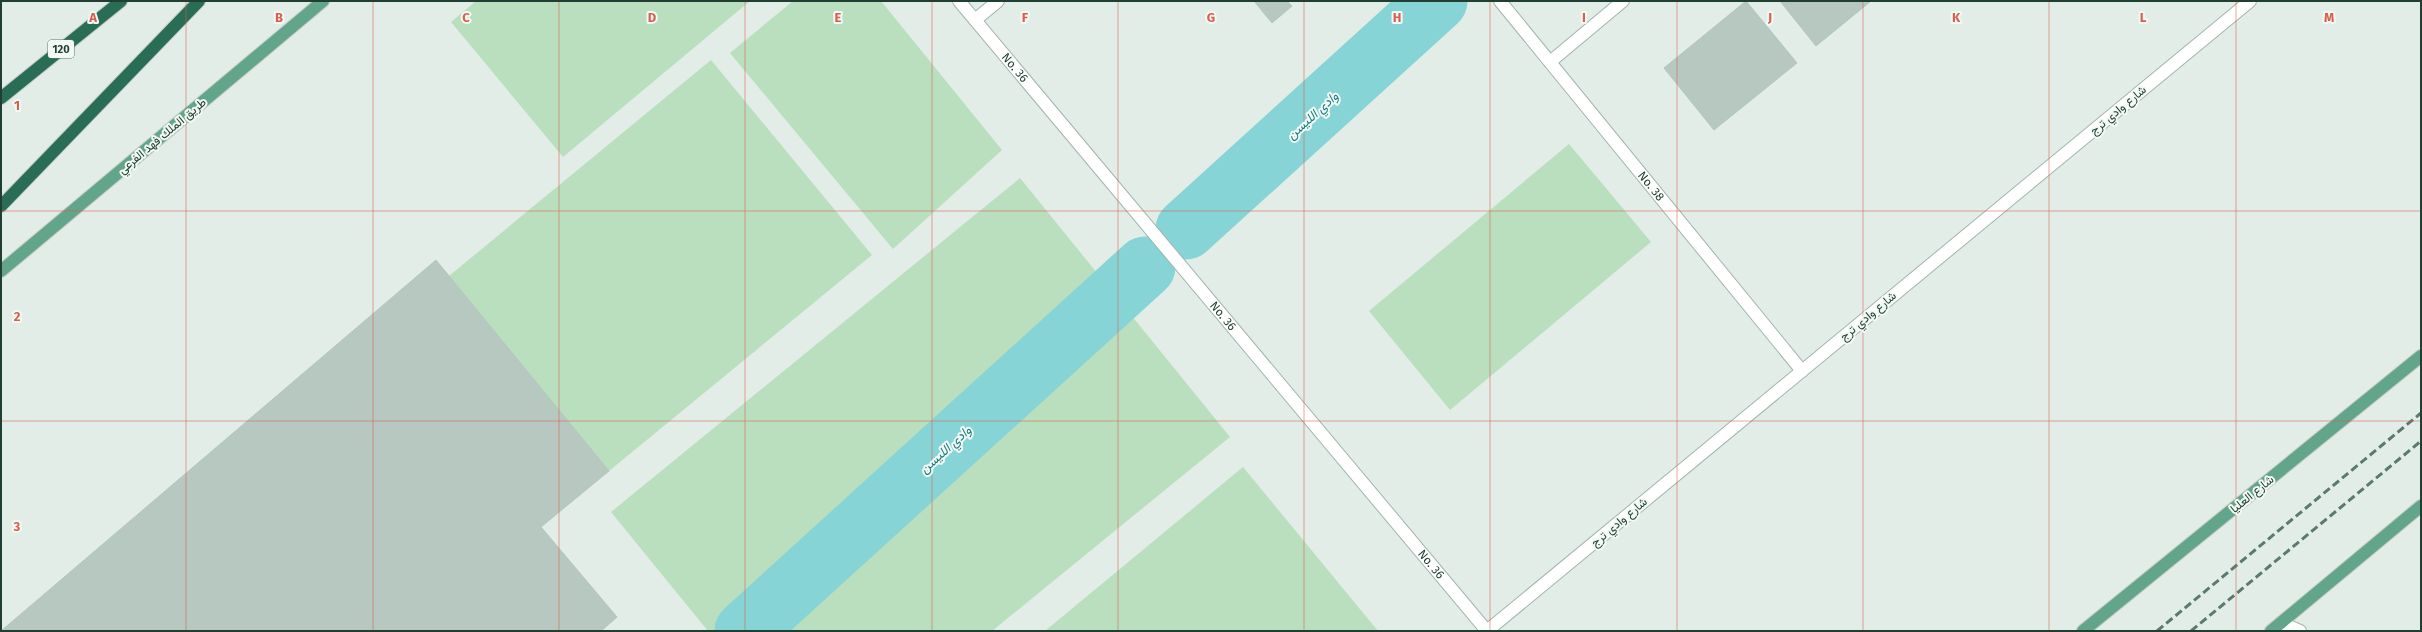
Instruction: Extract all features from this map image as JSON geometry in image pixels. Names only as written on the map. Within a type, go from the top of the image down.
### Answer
[{"type":"highway","name":"120","points":[[1,98],[121,1]]},
{"type":"highway","points":[[1,206],[199,1]]},
{"type":"main road","name":"طريق الملك فهد الفرعي","points":[[1,271],[323,1]]},
{"type":"main road","name":"شارع العليا","points":[[2083,631],[2421,356]]},
{"type":"main road","points":[[2270,631],[2421,506]]},
{"type":"street","name":"No. 36","points":[[959,1],[1487,631]]},
{"type":"street","points":[[975,20],[998,1]]},
{"type":"street","name":"No. 38","points":[[1500,1],[1802,371]]},
{"type":"street","points":[[1550,62],[1623,1]]},
{"type":"street","name":"شارع وادي ترج","points":[[1487,631],[2250,1]]},
{"type":"street","points":[[2281,623],[2300,631]]},
{"type":"green space","points":[[476,1],[750,1],[563,157],[451,22]]},
{"type":"green space","points":[[793,1],[881,1],[1002,150],[893,249],[730,53]]},
{"type":"green space","points":[[711,60],[872,255],[609,471],[449,276]]},
{"type":"green space","points":[[1569,144],[1651,242],[1450,410],[1369,311]]},
{"type":"green space","points":[[1020,178],[1230,437],[992,631],[708,631],[611,512]]},
{"type":"green space","points":[[1243,467],[1378,631],[1045,631]]},
{"type":"building","points":[[1254,1],[1287,1],[1292,6],[1272,23]]},
{"type":"building","points":[[1746,1],[1797,63],[1714,130],[1664,68]]},
{"type":"building","points":[[1780,1],[1871,1],[1816,46]]},
{"type":"building","points":[[436,260],[609,471],[541,527],[617,617],[601,631],[1,631]]},
{"type":"waterway","name":"وادي الليسن","points":[[1186,229],[1437,1]]},
{"type":"waterway","name":"وادي الليسن","points":[[745,631],[1145,267]]},
{"type":"railway","points":[[2157,631],[2421,413]]},
{"type":"railway","points":[[2191,631],[2421,441]]}]
